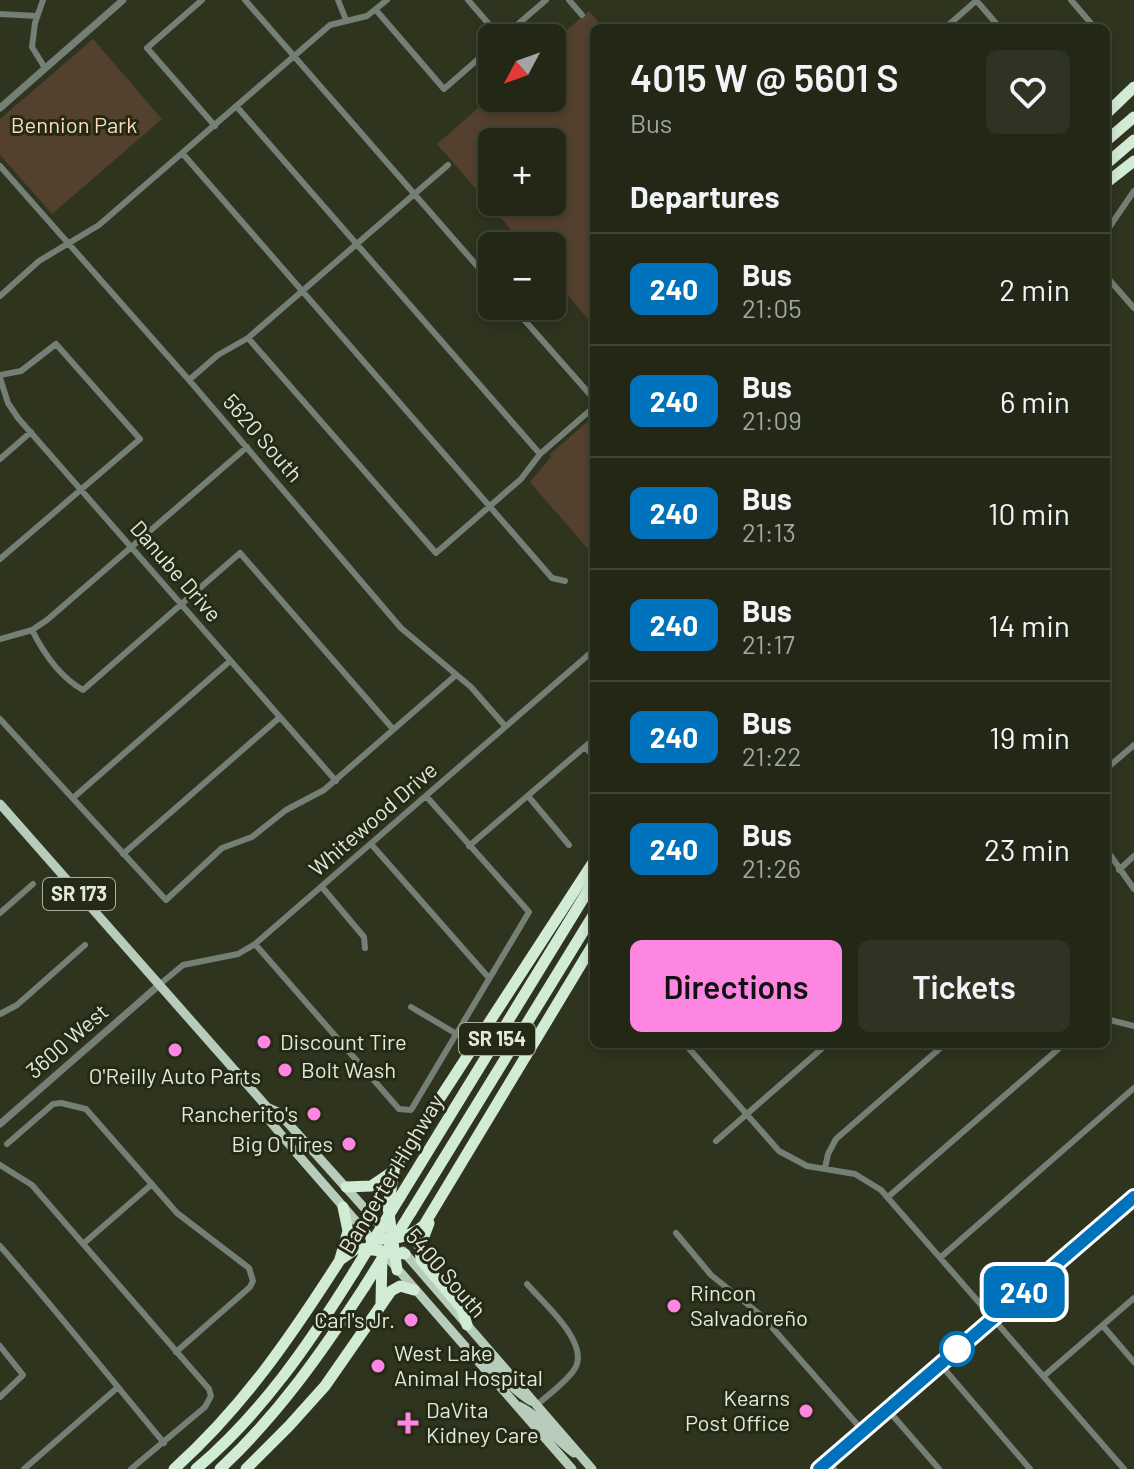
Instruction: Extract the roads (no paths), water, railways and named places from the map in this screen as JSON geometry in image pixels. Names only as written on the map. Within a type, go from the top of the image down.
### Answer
[{"type":"highway","points":[[1110,110],[1134,87]]},
{"type":"highway","points":[[1110,138],[1134,117]]},
{"type":"highway","points":[[1110,161],[1134,140]]},
{"type":"highway","points":[[1110,180],[1134,161]]},
{"type":"highway","points":[[346,1187],[371,1186],[383,1181],[396,1167],[590,867]]},
{"type":"highway","name":"Bangerter Highway","points":[[196,1469],[259,1408],[320,1327],[590,888]]},
{"type":"highway","name":"Bangerter Highway","points":[[220,1469],[305,1376],[365,1286],[590,921]]},
{"type":"highway","points":[[340,1260],[357,1248],[386,1243],[420,1229],[432,1214],[590,950]]},
{"type":"highway","points":[[381,1303],[388,1207],[396,1167]]},
{"type":"highway","points":[[174,1469],[218,1427],[257,1383],[340,1260],[348,1231],[343,1207]]},
{"type":"highway","points":[[432,1214],[420,1248],[421,1260],[462,1309],[467,1325]]},
{"type":"highway","points":[[386,1243],[397,1270]]},
{"type":"highway","points":[[246,1469],[325,1386],[381,1303],[397,1288],[404,1286],[414,1290]]},
{"type":"main road","name":"5400 South","points":[[0,804],[267,1107],[278,1112],[346,1187],[386,1243]]},
{"type":"main road","name":"5400 South","points":[[267,1107],[269,1120],[343,1207],[386,1243],[467,1325],[589,1466]]},
{"type":"main road","name":"5400 South","points":[[397,1270],[572,1469]]},
{"type":"main road","points":[[466,1349],[482,1356],[519,1394],[538,1404]]},
{"type":"main road","points":[[515,1404],[532,1412],[589,1466]]},
{"type":"street","points":[[43,0],[32,47],[45,68]]},
{"type":"street","points":[[0,108],[123,0]]},
{"type":"street","points":[[202,0],[147,48],[215,126]]},
{"type":"street","points":[[245,0],[478,267]]},
{"type":"street","points":[[338,0],[346,20]]},
{"type":"street","points":[[0,296],[39,261],[99,225],[330,25],[367,16],[387,0]]},
{"type":"street","points":[[468,0],[489,24]]},
{"type":"street","points":[[518,24],[546,0]]},
{"type":"street","points":[[569,0],[582,15]]},
{"type":"street","points":[[950,24],[977,0],[997,24]]},
{"type":"street","points":[[1071,0],[1092,24]]},
{"type":"street","points":[[376,10],[444,89],[478,59]]},
{"type":"street","points":[[0,14],[37,16]]},
{"type":"street","points":[[237,107],[540,454]]},
{"type":"street","points":[[183,154],[552,578],[565,581]]},
{"type":"street","points":[[189,380],[218,355],[248,338],[303,293],[448,165]]},
{"type":"street","name":"5620 South","points":[[0,166],[189,380],[401,628],[471,687],[505,726]]},
{"type":"street","points":[[1110,226],[1134,191]]},
{"type":"street","points":[[1110,281],[1134,308]]},
{"type":"street","points":[[524,320],[590,394]]},
{"type":"street","points":[[248,338],[436,553],[525,475],[540,454],[590,410]]},
{"type":"street","points":[[0,376],[21,371],[56,344],[140,439],[0,559]]},
{"type":"street","name":"Danube Drive","points":[[0,376],[8,403],[31,432],[336,781]]},
{"type":"street","points":[[0,459],[31,432]]},
{"type":"street","points":[[0,639],[32,630],[247,447]]},
{"type":"street","points":[[32,630],[46,655],[83,690],[240,553],[393,729]]},
{"type":"street","name":"Whitewood Drive","points":[[159,985],[183,965],[238,954],[255,944],[590,653]]},
{"type":"street","points":[[73,798],[230,661]]},
{"type":"street","points":[[0,719],[166,900],[222,848],[260,832],[286,810],[319,794],[336,781],[456,675]]},
{"type":"street","points":[[123,854],[279,718]]},
{"type":"street","points":[[469,846],[590,743]]},
{"type":"street","points":[[1110,766],[1134,745]]},
{"type":"street","points":[[585,747],[590,753]]},
{"type":"street","points":[[255,944],[399,1109],[411,1110],[529,912],[426,796]]},
{"type":"street","points":[[528,796],[569,845]]},
{"type":"street","points":[[371,844],[489,978]]},
{"type":"street","points":[[1110,855],[1134,889]]},
{"type":"street","points":[[1119,870],[1134,856]]},
{"type":"street","points":[[0,913],[33,884]]},
{"type":"street","points":[[322,887],[364,937],[365,948]]},
{"type":"street","points":[[0,1014],[17,1005],[85,945]]},
{"type":"street","name":"3600 West","points":[[0,1124],[159,985]]},
{"type":"street","points":[[411,1007],[455,1033]]},
{"type":"street","points":[[1110,1020],[1134,1026]]},
{"type":"street","points":[[688,1048],[770,1143],[787,1157],[807,1166],[855,1174],[888,1197],[1119,1467]]},
{"type":"street","points":[[716,1141],[822,1048]]},
{"type":"street","points":[[825,1168],[836,1139],[940,1048]]},
{"type":"street","points":[[888,1197],[1059,1048]]},
{"type":"street","points":[[941,1257],[1134,1088]]},
{"type":"street","points":[[7,1144],[53,1104],[86,1109],[177,1213],[249,1268],[253,1275],[250,1287],[176,1352]]},
{"type":"street","points":[[0,1165],[32,1185],[209,1389],[209,1401],[131,1469]]},
{"type":"street","points":[[83,1244],[152,1184]]},
{"type":"street","points":[[819,1469],[1134,1197]]},
{"type":"street","points":[[676,1233],[711,1275],[762,1316],[863,1431]]},
{"type":"street","points":[[0,1246],[164,1443]]},
{"type":"street","points":[[527,1284],[576,1342],[579,1353],[576,1368],[538,1404]]},
{"type":"street","points":[[1044,1376],[1134,1298]]},
{"type":"street","points":[[1103,1326],[1134,1362]]},
{"type":"street","points":[[0,1346],[23,1375],[0,1397]]},
{"type":"street","points":[[940,1364],[1030,1469]]},
{"type":"street","points":[[24,1469],[117,1388]]},
{"type":"street","points":[[888,1410],[939,1469]]},
{"type":"street","points":[[827,1462],[834,1469]]},
{"type":"place","name":"Discount Tire","points":[[264,1042]]},
{"type":"place","name":"O'Reilly Auto Parts","points":[[175,1050]]},
{"type":"place","name":"Bolt Wash","points":[[285,1070]]},
{"type":"place","name":"Rancherito's","points":[[314,1114]]},
{"type":"place","name":"Big O Tires","points":[[349,1144]]},
{"type":"place","name":"Rincon Salvadoreño","points":[[674,1306]]},
{"type":"place","name":"Carl's Jr.","points":[[411,1320]]},
{"type":"place","name":"West Lake Animal Hospital","points":[[378,1366]]},
{"type":"place","name":"Kearns Post Office","points":[[806,1411]]},
{"type":"place","name":"DaVita Kidney Care","points":[[408,1423]]},
{"type":"park label","name":"Bennion Park","points":[[74,125]]}]
